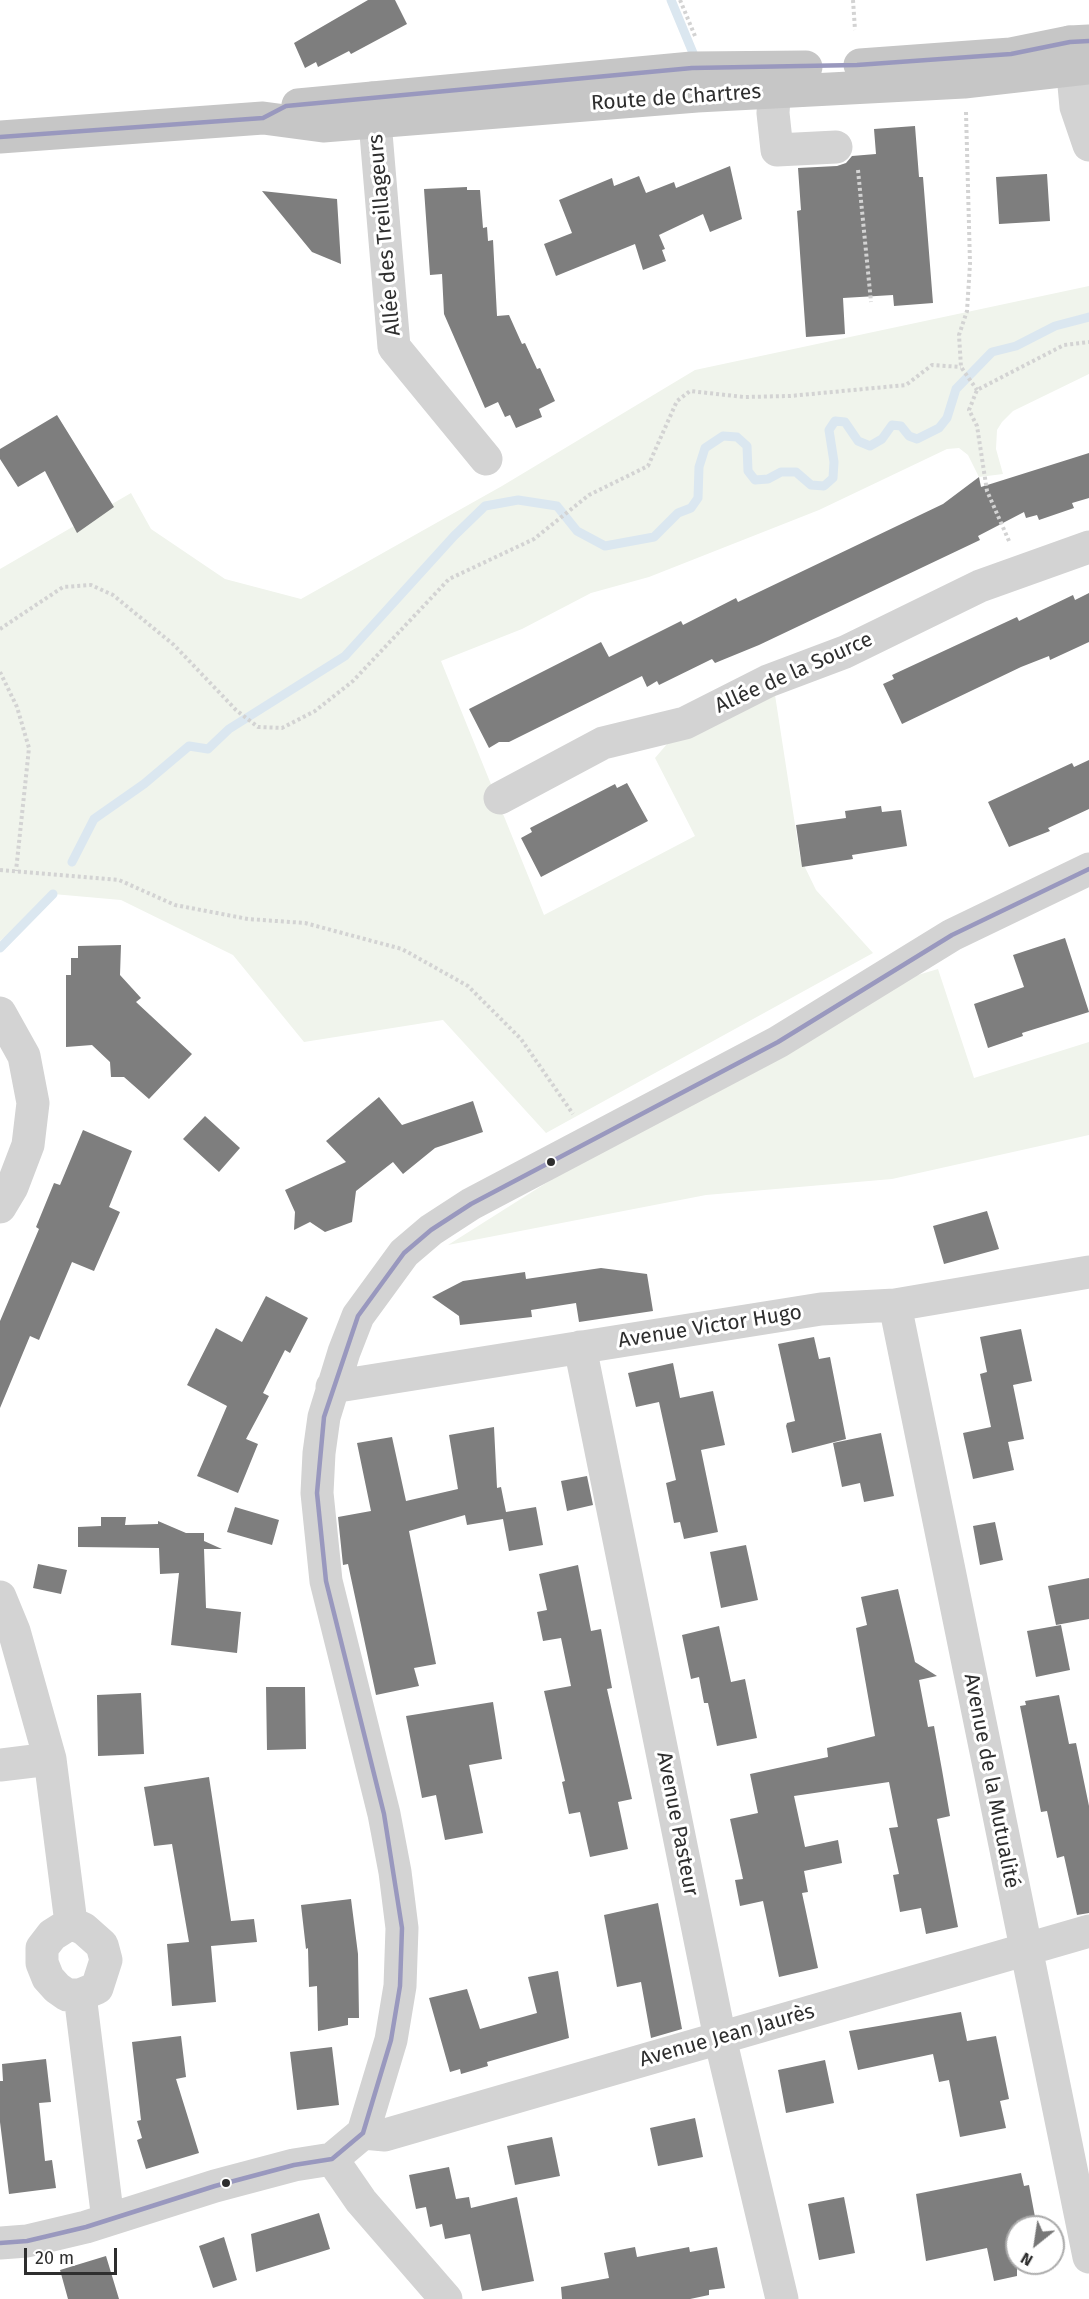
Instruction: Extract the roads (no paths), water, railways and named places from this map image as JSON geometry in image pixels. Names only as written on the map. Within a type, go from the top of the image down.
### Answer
[{"type":"main road","name":"Route de Chartres","points":[[0,137],[263,118],[323,126],[374,110],[776,80],[1011,54],[1080,55]]},
{"type":"street","points":[[1080,55],[1076,107],[1089,145]]},
{"type":"street","points":[[776,80],[773,113],[777,150],[847,154]]},
{"type":"street","name":"Allée des Treillageurs","points":[[374,110],[394,347],[486,459]]},
{"type":"street","name":"Allée de la Source","points":[[500,798],[603,743],[685,723],[768,681],[845,652],[980,586],[1022,569],[1089,547]]},
{"type":"street","points":[[0,2243],[27,2241],[108,2220],[215,2186],[294,2165],[332,2159],[363,2133],[391,2040],[400,1986],[402,1928],[384,1814],[338,1634],[320,1539],[317,1493],[319,1453],[332,1387],[358,1316],[404,1253],[431,1230],[481,1198],[778,1042],[952,935],[1089,869]]},
{"type":"street","points":[[0,1013],[24,1056],[33,1103],[28,1145],[12,1187],[0,1207]]},
{"type":"street","name":"Avenue Victor Hugo","points":[[332,1387],[821,1309],[895,1305],[1089,1272]]},
{"type":"street","name":"Avenue de la Mutualité","points":[[895,1305],[1089,2257]]},
{"type":"street","name":"Avenue Pasteur","points":[[580,1347],[720,2038],[782,2299]]},
{"type":"street","points":[[0,1597],[14,1631],[50,1759],[71,1923]]},
{"type":"street","points":[[0,1765],[50,1759]]},
{"type":"street","points":[[71,1923],[84,1929],[102,1945],[106,1960],[97,1988],[80,1995],[67,1995],[57,1988],[48,1978],[42,1963],[42,1948],[52,1935],[71,1923]]},
{"type":"street","name":"Avenue Jean Jaurès","points":[[363,2133],[385,2135],[1089,1930]]},
{"type":"street","points":[[80,1995],[108,2220]]},
{"type":"street","points":[[332,2159],[362,2201],[446,2299]]},
{"type":"waterway","points":[[671,0],[693,53]]},
{"type":"waterway","points":[[72,862],[94,819],[144,784],[189,746],[208,749],[229,729],[345,656],[454,536],[485,506],[518,500],[557,506],[577,531],[605,546],[654,537],[678,513],[691,508],[698,498],[699,467],[705,448],[723,436],[737,437],[747,446],[748,471],[755,480],[768,479],[781,472],[796,472],[811,485],[824,486],[833,478],[834,462],[829,430],[835,421],[845,422],[858,441],[870,446],[882,439],[892,425],[901,426],[909,436],[917,439],[939,428],[947,418],[956,389],[992,352],[1016,346],[1055,326],[1089,317]]},
{"type":"waterway","points":[[0,948],[53,894]]}]
